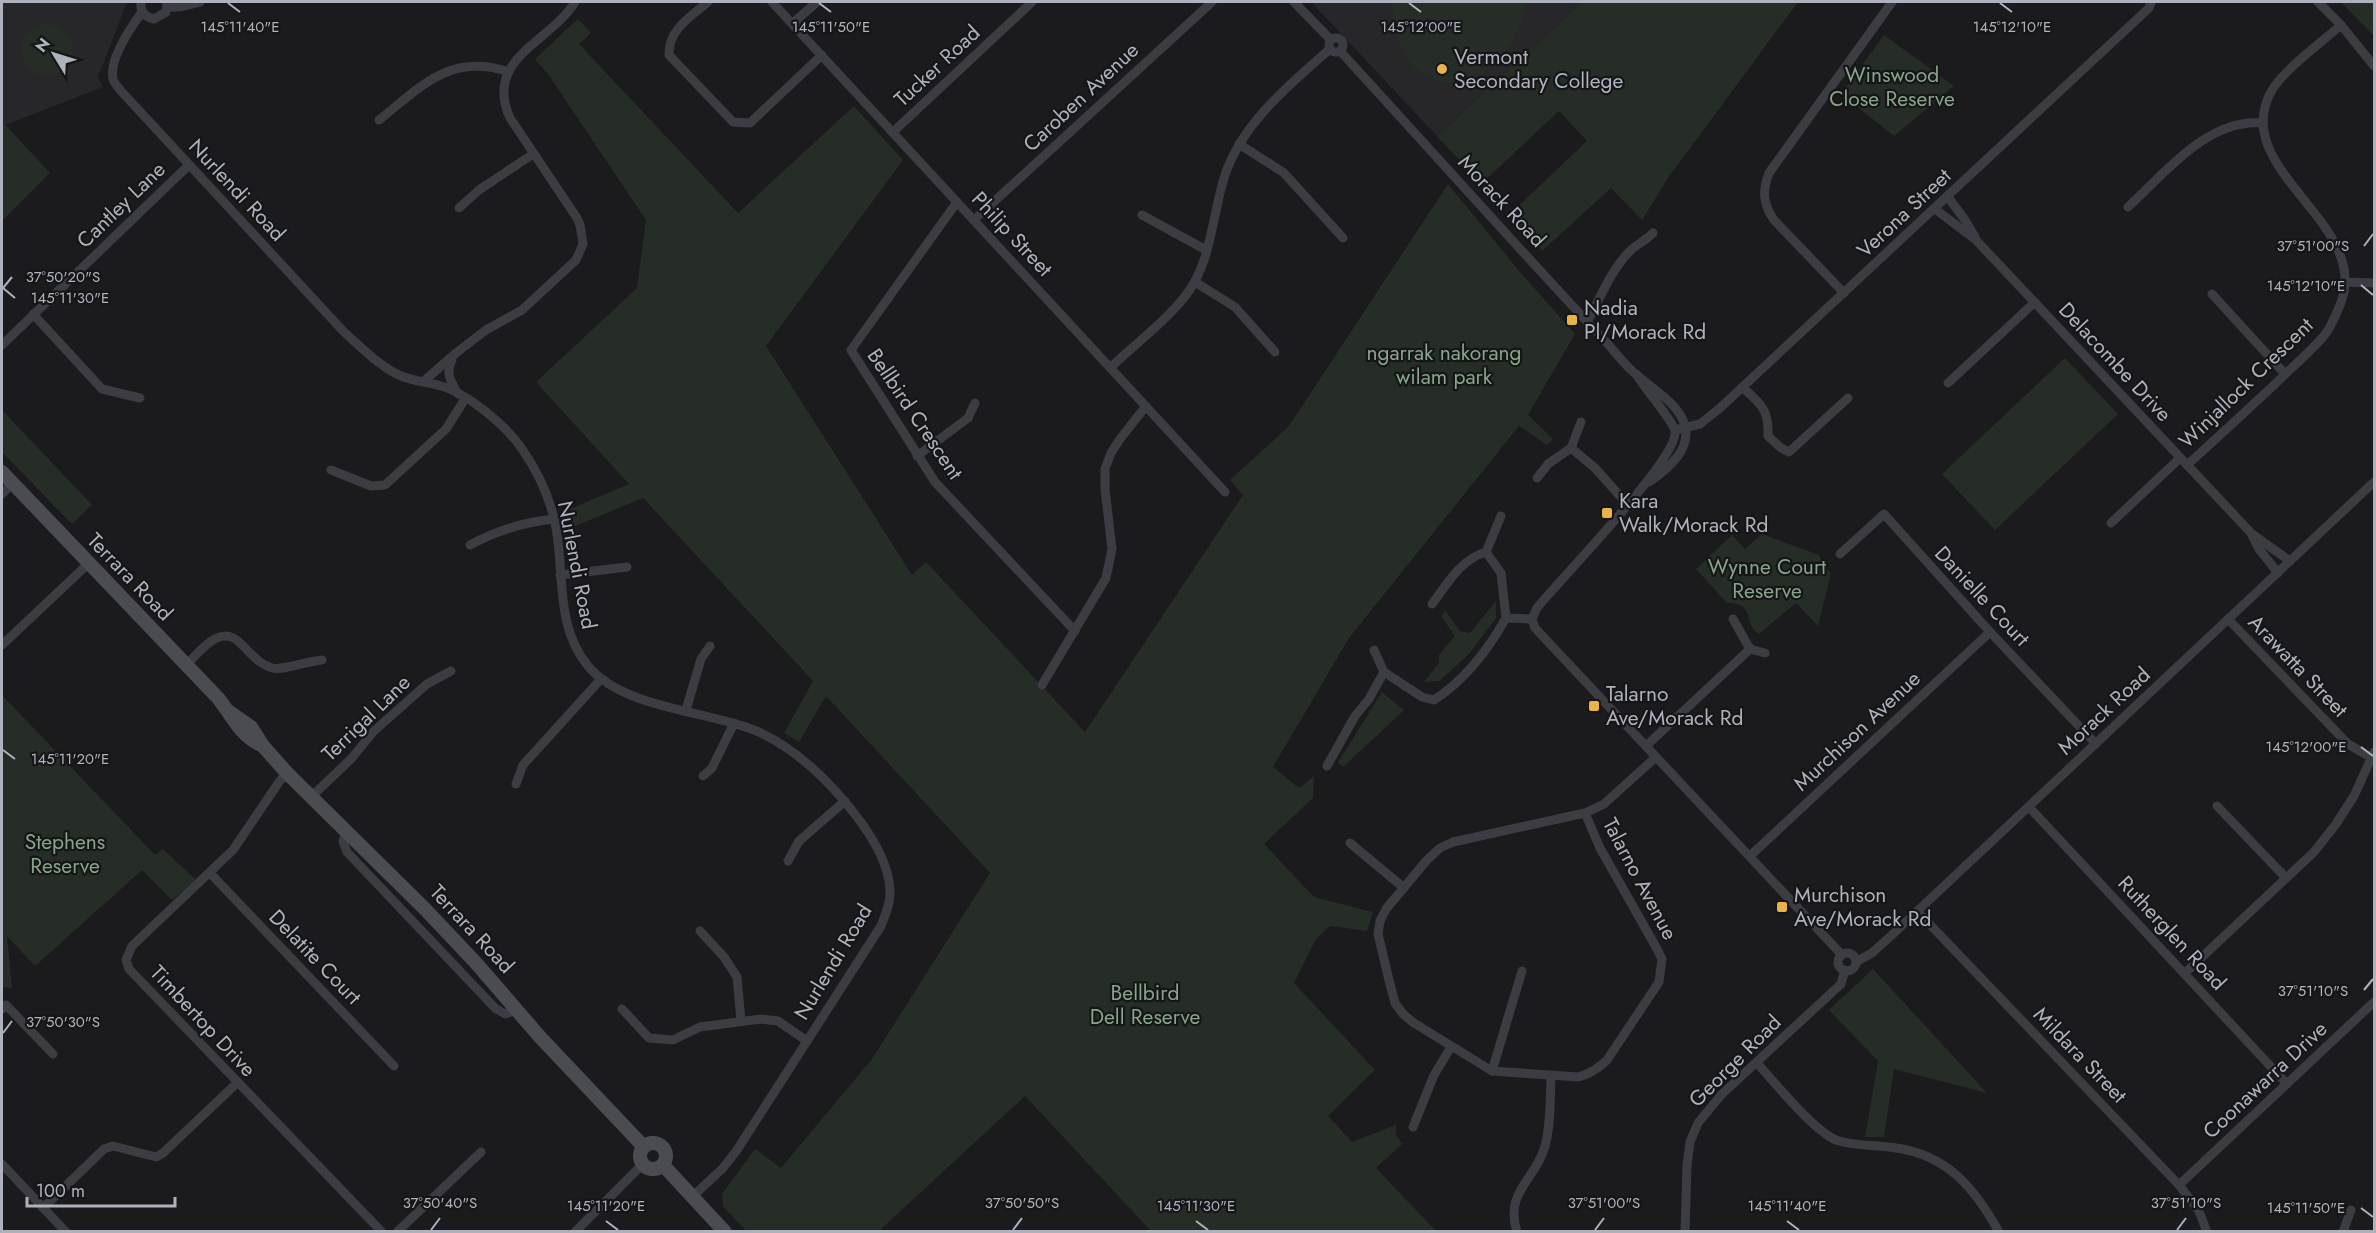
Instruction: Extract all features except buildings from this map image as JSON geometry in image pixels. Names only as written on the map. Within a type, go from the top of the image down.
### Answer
[{"type":"main road","name":"Terrara Road","points":[[2,472],[231,714],[251,727],[259,743],[287,773],[425,909],[644,1147]]},
{"type":"main road","points":[[652,1143],[663,1147],[667,1155],[663,1165],[655,1170],[643,1164],[640,1156],[644,1147],[652,1143]]},
{"type":"main road","points":[[663,1165],[725,1232]]},
{"type":"street","points":[[141,7],[146,16],[154,18],[163,15],[167,4],[179,8],[200,2]]},
{"type":"street","points":[[424,381],[456,352],[486,330],[522,310],[567,269],[581,252],[583,236],[577,218],[506,110],[504,91],[509,72],[517,58],[575,2]]},
{"type":"street","points":[[708,2],[676,30],[669,42],[669,55],[734,122],[750,123],[822,55]]},
{"type":"street","name":"Philip Street","points":[[772,2],[1225,492]]},
{"type":"street","points":[[793,23],[817,2]]},
{"type":"street","name":"Tucker Road","points":[[893,132],[1032,2]]},
{"type":"street","name":"Caroben Avenue","points":[[974,220],[1212,2]]},
{"type":"street","name":"Morack Road","points":[[1294,2],[1637,375],[1653,401],[1680,430]]},
{"type":"street","points":[[1844,293],[1774,220],[1768,211],[1764,187],[1769,173],[1892,2]]},
{"type":"street","points":[[2318,2],[2341,25],[2374,66]]},
{"type":"street","name":"Verona Street","points":[[1680,430],[1700,424],[1742,387],[1948,197],[2150,5]]},
{"type":"street","name":"Nurlendi Road","points":[[141,7],[126,35],[114,66],[113,80],[344,332],[384,366],[402,376],[444,386],[500,422],[521,447],[539,477],[554,519],[566,619],[571,637],[588,666],[601,679],[622,692],[642,700],[734,723],[760,733],[783,746],[807,764],[845,801],[879,849],[891,892],[881,926],[737,1150],[723,1168],[692,1197]]},
{"type":"street","points":[[2128,207],[2200,140],[2226,127],[2262,123],[2273,90],[2286,74],[2341,25]]},
{"type":"street","points":[[1111,367],[1180,303],[1195,282],[1206,250],[1224,178],[1239,144],[1257,118],[1333,47]]},
{"type":"street","points":[[379,120],[430,79],[445,71],[471,66],[509,72]]},
{"type":"street","name":"Winjallock Crescent","points":[[2187,465],[2325,336],[2341,303],[2344,282],[2340,255],[2330,234],[2271,156],[2262,123]]},
{"type":"street","points":[[1239,144],[1284,173],[1343,238]]},
{"type":"street","points":[[459,208],[479,190],[533,154]]},
{"type":"street","name":"Cantley Lane","points":[[2,345],[189,165]]},
{"type":"street","name":"Delacombe Drive","points":[[1948,197],[1976,240]]},
{"type":"street","name":"Bellbird Crescent","points":[[957,202],[851,350],[935,482],[1075,630]]},
{"type":"street","name":"Delacombe Drive","points":[[1935,209],[1976,240],[2252,534],[2290,561]]},
{"type":"street","points":[[1142,215],[1206,250]]},
{"type":"street","points":[[1587,322],[1624,259],[1653,233]]},
{"type":"street","points":[[1195,282],[1235,307],[1275,352]]},
{"type":"street","points":[[2344,282],[2374,283]]},
{"type":"street","points":[[2212,294],[2285,374]]},
{"type":"street","points":[[1948,383],[2035,302]]},
{"type":"street","points":[[33,314],[102,389],[140,398]]},
{"type":"street","points":[[331,470],[371,486],[385,485],[446,429],[461,397],[451,382],[448,368],[456,352]]},
{"type":"street","points":[[1742,387],[1764,408],[1768,423],[1768,436],[1789,452],[1848,398]]},
{"type":"street","points":[[917,456],[968,418],[975,403]]},
{"type":"street","points":[[1042,685],[1106,578],[1112,549],[1105,489],[1106,469],[1120,439],[1146,406]]},
{"type":"street","points":[[1537,478],[1548,464],[1571,448],[1581,422]]},
{"type":"street","points":[[1680,430],[1647,484],[1537,608],[1532,619],[1534,628],[1842,955],[1852,955],[1856,962],[1851,969],[1840,968],[1838,962],[1842,955]]},
{"type":"street","points":[[1571,448],[1594,468],[1628,505]]},
{"type":"street","points":[[2111,523],[2180,458]]},
{"type":"street","name":"Morack Road","points":[[1856,962],[1872,952],[1917,911],[2374,482]]},
{"type":"street","points":[[2,494],[12,484]]},
{"type":"street","name":"Danielle Court","points":[[1840,554],[1884,514],[1990,632],[2096,744]]},
{"type":"street","points":[[1486,552],[1501,516]]},
{"type":"street","points":[[470,545],[511,526],[554,519]]},
{"type":"street","name":"Delacombe Drive","points":[[2252,534],[2259,549],[2278,573]]},
{"type":"street","points":[[1432,603],[1464,563],[1474,555],[1486,552]]},
{"type":"street","points":[[1374,650],[1384,672],[1422,697],[1434,700],[1448,691],[1487,650],[1506,618],[1501,573],[1486,552]]},
{"type":"street","points":[[2,645],[88,564]]},
{"type":"street","points":[[560,575],[627,567]]},
{"type":"street","points":[[1506,618],[1532,619]]},
{"type":"street","points":[[1733,619],[1750,649],[1765,653]]},
{"type":"street","name":"Arawatta Street","points":[[2228,619],[2348,744],[2373,755]]},
{"type":"street","name":"Murchison Avenue","points":[[1750,856],[1990,632]]},
{"type":"street","points":[[186,665],[211,641],[223,635],[233,637],[260,662],[272,668],[282,669],[309,661],[322,660]]},
{"type":"street","points":[[686,710],[701,659],[710,646]]},
{"type":"street","points":[[1646,746],[1750,649]]},
{"type":"street","name":"Terrigal Lane","points":[[311,797],[351,759],[374,731],[427,684],[452,671]]},
{"type":"street","points":[[1327,766],[1355,716],[1369,699],[1384,672]]},
{"type":"street","points":[[516,784],[523,765],[601,679]]},
{"type":"street","points":[[702,777],[712,768],[734,723]]},
{"type":"street","points":[[2185,973],[2314,852],[2354,796],[2373,755]]},
{"type":"street","name":"Talarno Avenue","points":[[1586,813],[1600,848],[1662,959],[1659,982],[1607,1060],[1598,1069],[1578,1077],[1492,1071],[1414,1023],[1395,1004],[1378,934],[1380,921],[1386,909],[1440,848],[1586,813],[1604,804],[1656,757]]},
{"type":"street","name":"Timbertop Drive","points":[[287,773],[238,843],[210,873],[132,946],[126,960],[129,969],[382,1232]]},
{"type":"street","points":[[788,861],[800,841],[845,801]]},
{"type":"street","points":[[2217,806],[2286,878]]},
{"type":"street","name":"Rutherglen Road","points":[[2029,807],[2287,1084]]},
{"type":"street","points":[[1350,843],[1404,888]]},
{"type":"street","name":"Delatite Court","points":[[210,873],[394,1066]]},
{"type":"street","name":"Mildara Street","points":[[1917,911],[2179,1185],[2199,1212],[2207,1232]]},
{"type":"street","points":[[700,931],[724,957],[737,977],[741,1020]]},
{"type":"street","name":"George Road","points":[[1685,1232],[1687,1165],[1690,1142],[1698,1124],[1722,1094],[1841,984],[1845,970]]},
{"type":"street","points":[[1492,1071],[1522,971]]},
{"type":"street","points":[[2,1009],[6,1005],[53,1054]]},
{"type":"street","name":"Coonawarra Drive","points":[[2179,1185],[2372,1008]]},
{"type":"street","points":[[622,1009],[649,1038],[673,1041],[700,1027],[761,1018],[778,1022],[807,1041]]},
{"type":"street","points":[[1413,1127],[1434,1076],[1451,1047]]},
{"type":"street","points":[[1757,1063],[1815,1125],[1835,1139],[1864,1147],[1896,1148],[1923,1155],[1947,1168],[1970,1187],[1999,1232]]},
{"type":"street","points":[[1517,1232],[1513,1218],[1518,1191],[1545,1147],[1551,1076]]},
{"type":"street","points":[[43,1208],[104,1149],[113,1146],[156,1157],[163,1153],[237,1083]]},
{"type":"street","points":[[397,1232],[481,1152]]},
{"type":"street","points":[[575,1232],[643,1164]]},
{"type":"street","points":[[2,1166],[66,1232]]},
{"type":"street","points":[[2343,1232],[2350,1210]]},
{"type":"shaded area","points":[[2,2],[127,2],[98,77],[103,87],[5,125],[2,121]]},
{"type":"shaded area","name":"Vermont Secondary College","points":[[1311,2],[1582,2],[1437,136]]},
{"type":"green space","points":[[1393,2],[1526,2],[1512,42],[1500,58],[1475,78],[1458,84],[1431,78],[1411,63],[1398,40]]},
{"type":"green space","points":[[1582,2],[1798,2],[1668,178],[1642,220],[1611,188],[1542,251],[1509,215],[1587,141],[1559,111],[1481,184],[1437,136]]},
{"type":"green space","points":[[2341,2],[2374,2],[2374,36]]},
{"type":"green space","name":"Bellbird Dell Reserve","points":[[578,19],[591,33],[579,44],[738,213],[854,106],[903,160],[766,346],[912,575],[926,562],[1085,732],[1243,495],[1230,480],[1289,426],[1448,184],[1520,272],[1575,334],[1528,415],[1553,439],[1547,445],[1519,426],[1349,638],[1273,767],[1299,788],[1314,776],[1313,798],[1264,844],[1314,897],[1373,912],[1367,931],[1330,926],[1316,939],[1294,983],[1375,1070],[1328,1116],[1352,1142],[1396,1125],[1396,1134],[1402,1144],[1376,1168],[1436,1231],[1151,1231],[1025,1096],[879,1231],[746,1231],[723,1206],[722,1194],[755,1149],[781,1168],[872,1059],[990,873],[826,696],[799,742],[784,733],[813,681],[643,498],[568,529],[565,511],[629,484],[536,382],[637,288],[646,220],[548,74],[535,59]]},
{"type":"green space","points":[[42,24],[52,24],[66,31],[73,50],[66,69],[52,76],[42,76],[32,72],[25,65],[21,55],[21,45],[25,35],[32,28]]},
{"type":"green space","name":"Winswood Close Reserve","points":[[1884,35],[1954,86],[1894,136],[1841,94]]},
{"type":"green space","points":[[2,121],[50,173],[2,221]]},
{"type":"green space","points":[[2065,358],[2118,414],[1995,530],[1942,474]]},
{"type":"green space","points":[[2,410],[92,505],[72,524],[2,452]]},
{"type":"green space","name":"Wynne Court Reserve","points":[[1762,534],[1819,555],[1824,567],[1831,573],[1818,626],[1796,603],[1759,634],[1751,625],[1745,609],[1736,603],[1727,603],[1696,569],[1732,535],[1745,549]]},
{"type":"green space","points":[[1496,601],[1496,618],[1469,654],[1439,681],[1424,682],[1439,663],[1439,655],[1455,636],[1441,616],[1445,611],[1460,631],[1470,633]]},
{"type":"green space","points":[[1382,692],[1404,710],[1343,767],[1338,762]]},
{"type":"green space","name":"Stephens Reserve","points":[[2,695],[155,855],[163,849],[196,880],[172,900],[142,870],[35,966],[7,936],[12,988],[2,987]]},
{"type":"green space","points":[[1873,969],[1987,1093],[1894,1069],[1884,1137],[1865,1137],[1878,1061],[1829,1010]]},
{"type":"place","name":"Vermont Secondary College","points":[[1442,69]]},
{"type":"place","name":"Nadia Pl/Morack Rd","points":[[1572,320]]},
{"type":"place","name":"Kara Walk/Morack Rd","points":[[1607,513]]},
{"type":"place","name":"Talarno Ave/Morack Rd","points":[[1594,706]]},
{"type":"place","name":"Murchison Ave/Morack Rd","points":[[1782,907]]},
{"type":"park label","name":"ngarrak nakorang wilam park","points":[[1444,365]]}]
